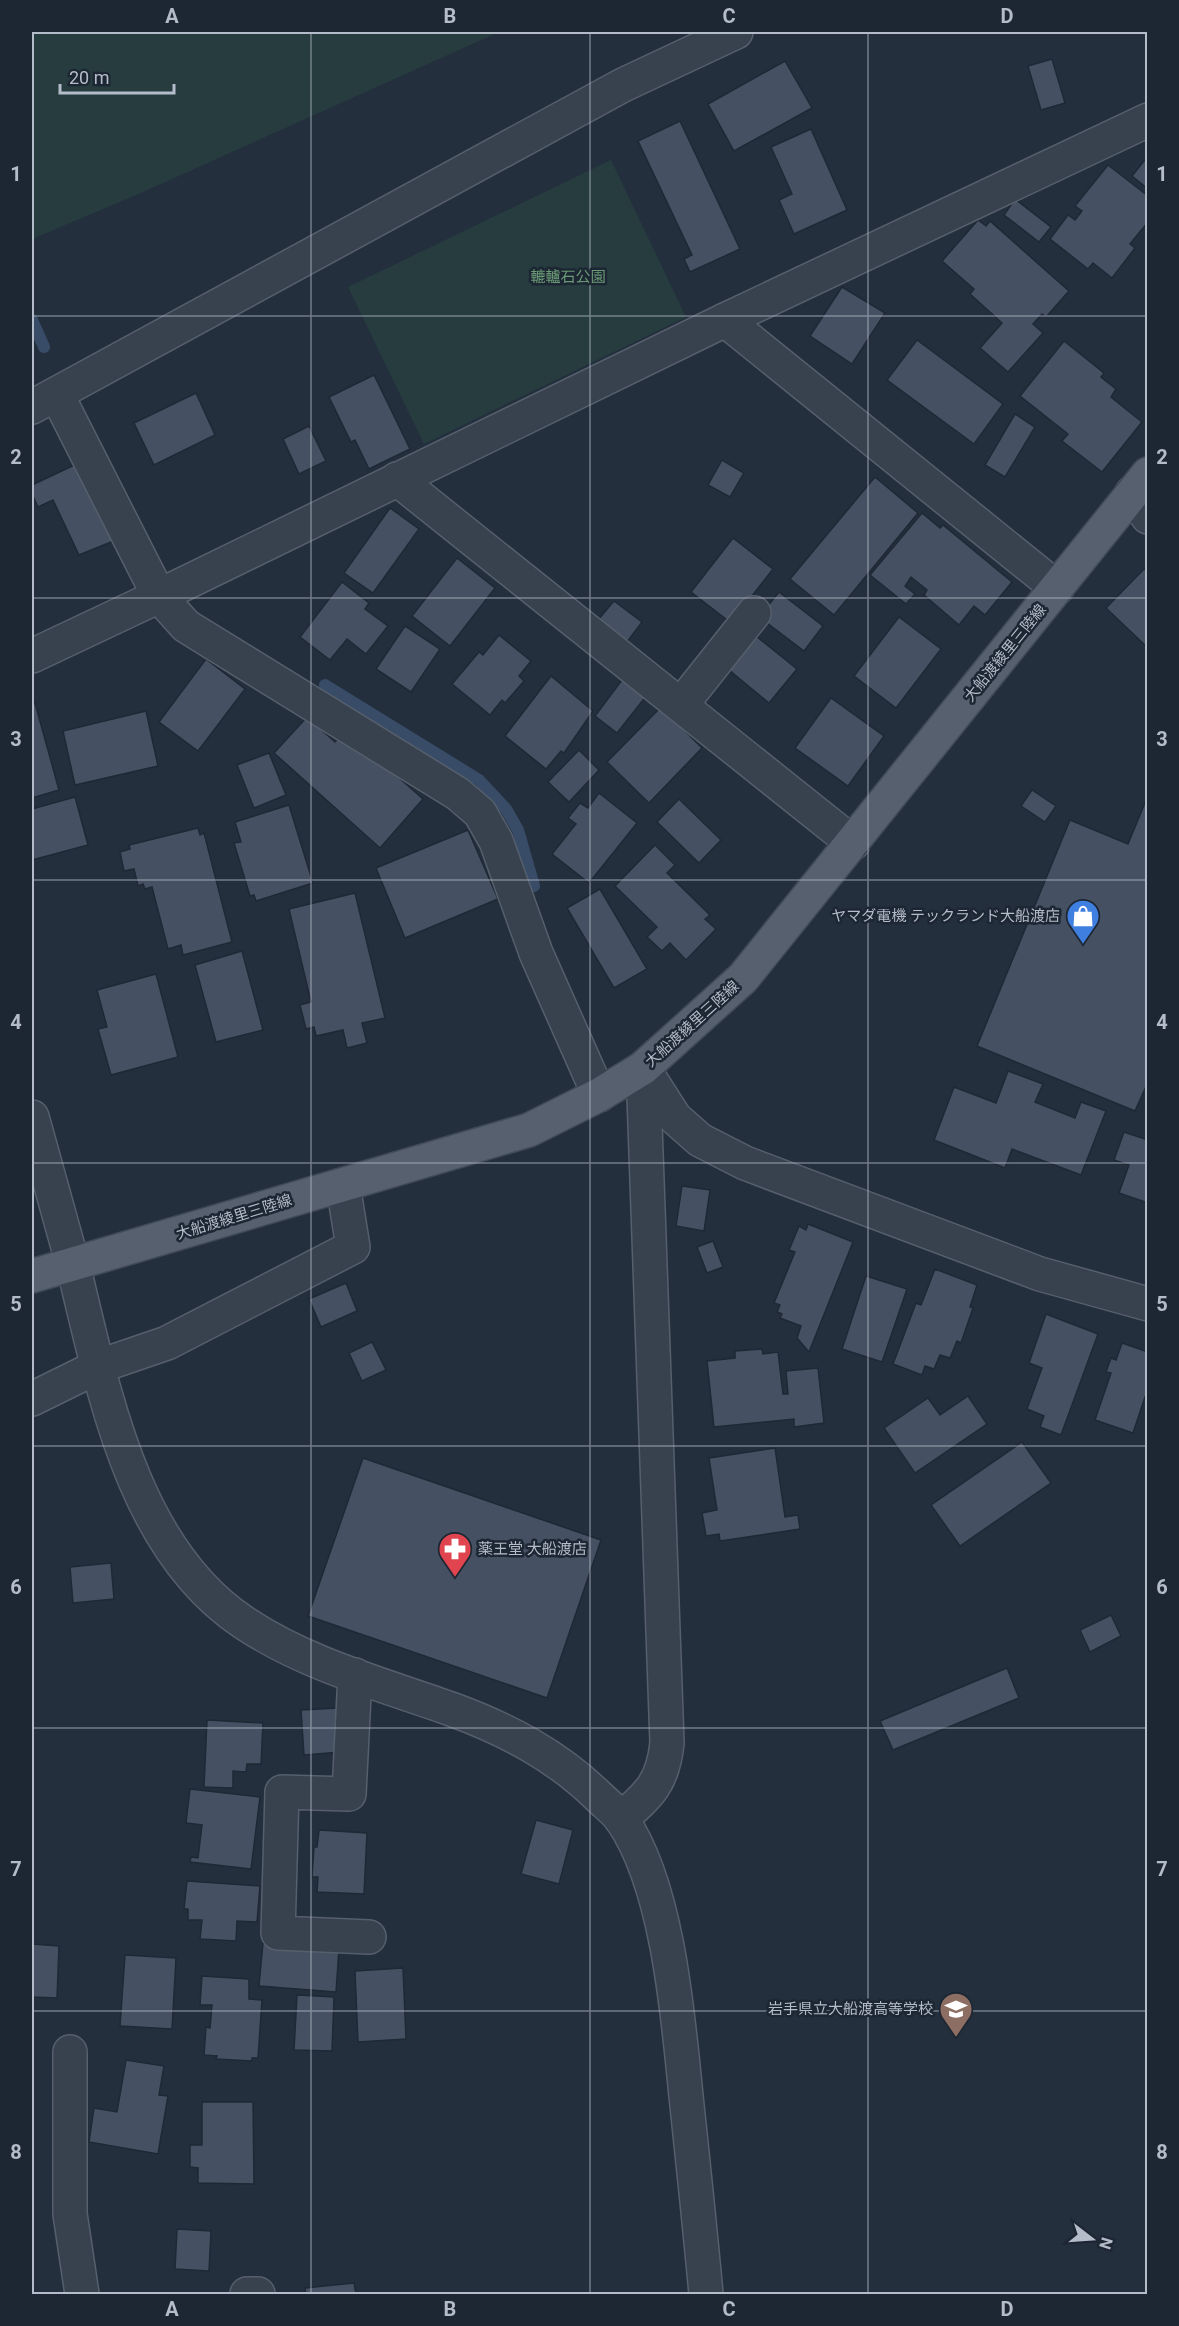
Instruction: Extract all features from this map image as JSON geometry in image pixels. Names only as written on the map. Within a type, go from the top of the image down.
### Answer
[{"type":"main road","name":"大船渡綾里三陸線","points":[[32,1276],[529,1130],[599,1095],[643,1068],[743,978],[1057,588],[1142,495]]},
{"type":"street","points":[[599,1095],[536,953],[496,841],[480,813],[458,794],[186,626],[159,596],[44,401],[623,86],[736,32]]},
{"type":"street","points":[[32,656],[725,320],[1148,120]]},
{"type":"street","points":[[725,320],[1057,588]]},
{"type":"street","points":[[397,479],[853,843]]},
{"type":"street","points":[[681,705],[754,613]]},
{"type":"street","points":[[643,1068],[675,1118],[700,1140],[746,1163],[1040,1274],[1141,1307]]},
{"type":"street","points":[[621,1819],[647,1797],[665,1768],[668,1743],[643,1068]]},
{"type":"street","points":[[32,1117],[73,1265],[97,1367],[135,1481],[163,1539],[200,1586],[250,1626],[294,1651],[484,1721],[544,1751],[586,1784],[621,1819],[640,1856],[653,1892],[671,1967],[706,2295]]},
{"type":"street","points":[[32,1398],[97,1367],[167,1343],[353,1246],[344,1185]]},
{"type":"street","points":[[355,1675],[349,1794],[282,1792],[278,1933],[369,1937]]},
{"type":"street","points":[[70,2052],[70,2214],[81,2295]]},
{"type":"street","points":[[247,2295],[258,2295]]},
{"type":"green space","points":[[32,32],[499,32],[134,196],[32,239]]},
{"type":"green space","name":"轆轤石公園","points":[[611,160],[686,317],[424,444],[348,287]]},
{"type":"building","points":[[1052,59],[1065,103],[1041,110],[1028,66]]},
{"type":"building","points":[[785,61],[812,108],[734,151],[708,104]]},
{"type":"building","points":[[680,121],[740,249],[690,272],[684,259],[692,255],[638,141]]},
{"type":"building","points":[[811,129],[847,210],[794,234],[779,200],[792,194],[771,147]]},
{"type":"building","points":[[1148,156],[1148,189],[1132,176]]},
{"type":"building","points":[[1108,165],[1148,196],[1148,222],[1130,244],[1135,248],[1112,278],[1093,263],[1088,269],[1050,239],[1068,215],[1075,220],[1082,211],[1075,206]]},
{"type":"building","points":[[1015,199],[1051,227],[1039,242],[1004,215]]},
{"type":"building","points":[[978,220],[986,226],[990,221],[1069,291],[1046,317],[1042,314],[1033,324],[1043,333],[1008,372],[980,348],[1002,323],[970,294],[974,289],[942,261]]},
{"type":"building","points":[[842,287],[885,313],[852,364],[810,336]]},
{"type":"building","points":[[917,340],[1003,404],[974,444],[887,380]]},
{"type":"building","points":[[1064,341],[1104,373],[1101,377],[1116,389],[1111,397],[1142,422],[1102,472],[1062,441],[1068,434],[1020,396]]},
{"type":"building","points":[[374,375],[410,449],[369,469],[355,440],[351,442],[329,397]]},
{"type":"building","points":[[196,393],[215,435],[154,465],[134,423]]},
{"type":"building","points":[[1015,414],[1035,427],[1005,477],[985,465]]},
{"type":"building","points":[[309,426],[326,461],[299,474],[283,439]]},
{"type":"building","points":[[85,460],[121,538],[79,555],[53,500],[38,507],[32,494],[32,485]]},
{"type":"building","points":[[722,460],[744,473],[730,497],[708,485]]},
{"type":"building","points":[[875,477],[918,513],[834,615],[790,579]]},
{"type":"building","points":[[390,508],[419,529],[373,593],[344,573]]},
{"type":"building","points":[[922,513],[940,528],[943,525],[1012,582],[985,615],[974,606],[959,625],[924,595],[927,590],[911,577],[905,586],[915,594],[906,604],[870,575]]},
{"type":"building","points":[[733,538],[773,569],[731,623],[691,592]]},
{"type":"building","points":[[457,558],[495,588],[450,646],[412,616]]},
{"type":"building","points":[[1144,569],[1148,572],[1148,648],[1106,608]]},
{"type":"building","points":[[342,582],[369,603],[365,609],[388,626],[366,654],[347,639],[330,660],[300,637]]},
{"type":"building","points":[[779,592],[823,626],[804,651],[759,617]]},
{"type":"building","points":[[614,601],[642,622],[627,642],[598,620]]},
{"type":"building","points":[[899,617],[941,649],[896,708],[854,676]]},
{"type":"building","points":[[405,626],[440,649],[411,692],[376,669]]},
{"type":"building","points":[[499,635],[531,661],[519,676],[524,681],[505,703],[502,700],[490,715],[452,684],[479,652],[483,655]]},
{"type":"building","points":[[756,636],[797,669],[769,703],[729,670]]},
{"type":"building","points":[[206,659],[245,689],[198,751],[159,722]]},
{"type":"building","points":[[628,672],[651,690],[617,733],[595,716]]},
{"type":"building","points":[[551,676],[593,711],[564,753],[561,751],[546,769],[505,736]]},
{"type":"building","points":[[831,698],[884,736],[848,786],[795,748]]},
{"type":"building","points":[[35,703],[59,790],[32,798],[32,704]]},
{"type":"building","points":[[661,707],[702,748],[649,803],[607,762]]},
{"type":"building","points":[[146,711],[158,766],[75,785],[63,731]]},
{"type":"building","points":[[307,717],[335,742],[345,730],[423,799],[380,848],[274,753]]},
{"type":"building","points":[[579,750],[599,770],[569,802],[548,782]]},
{"type":"building","points":[[269,753],[286,795],[254,808],[237,765]]},
{"type":"building","points":[[1032,790],[1056,806],[1045,822],[1021,806]]},
{"type":"building","points":[[599,793],[637,823],[589,883],[552,854],[576,824],[568,818],[580,803],[588,808]]},
{"type":"building","points":[[75,797],[88,845],[32,860],[32,809]]},
{"type":"building","name":"ヤマダ電機 テックランド大船渡店","points":[[1147,798],[1148,1082],[1135,1111],[977,1046],[1070,820],[1128,844]]},
{"type":"building","points":[[679,799],[721,840],[699,863],[657,822]]},
{"type":"building","points":[[289,805],[313,883],[256,901],[254,895],[250,896],[234,843],[241,842],[235,822]]},
{"type":"building","points":[[198,828],[200,835],[204,833],[232,942],[183,955],[181,945],[168,949],[152,887],[145,889],[143,884],[138,886],[134,869],[124,871],[120,852],[130,849],[129,845]]},
{"type":"building","points":[[468,830],[498,899],[405,938],[376,868]]},
{"type":"building","points":[[655,845],[675,865],[667,873],[710,915],[705,919],[716,929],[686,960],[670,943],[662,951],[647,937],[657,927],[615,886]]},
{"type":"building","points":[[600,889],[647,969],[614,988],[567,908]]},
{"type":"building","points":[[355,893],[385,1018],[362,1023],[367,1043],[347,1048],[343,1030],[316,1036],[314,1027],[306,1029],[300,1005],[311,1002],[289,909]]},
{"type":"building","points":[[242,951],[263,1030],[216,1042],[195,965]]},
{"type":"building","points":[[156,974],[178,1057],[111,1075],[98,1029],[107,1027],[97,990]]},
{"type":"building","points":[[1008,1071],[1043,1084],[1035,1102],[1075,1118],[1081,1102],[1106,1111],[1081,1175],[1012,1149],[1005,1168],[934,1140],[954,1087],[996,1103]]},
{"type":"building","points":[[1124,1132],[1148,1140],[1148,1203],[1119,1193],[1129,1165],[1114,1160]]},
{"type":"building","points":[[682,1186],[710,1190],[704,1231],[676,1226]]},
{"type":"building","points":[[808,1224],[853,1242],[809,1352],[797,1338],[801,1326],[780,1318],[782,1314],[777,1312],[780,1305],[774,1303],[795,1252],[789,1250],[799,1226],[806,1230]]},
{"type":"building","points":[[713,1241],[723,1267],[707,1273],[697,1247]]},
{"type":"building","points":[[935,1269],[977,1285],[970,1307],[973,1308],[961,1343],[957,1341],[950,1358],[940,1355],[934,1369],[925,1366],[922,1375],[893,1364],[916,1303],[921,1305]]},
{"type":"building","points":[[866,1276],[907,1289],[882,1362],[842,1349]]},
{"type":"building","points":[[346,1283],[357,1311],[321,1327],[309,1299]]},
{"type":"building","points":[[1046,1314],[1098,1334],[1061,1435],[1040,1427],[1044,1416],[1027,1409],[1042,1368],[1029,1363]]},
{"type":"building","points":[[372,1342],[386,1370],[362,1381],[349,1353]]},
{"type":"building","points":[[1122,1343],[1148,1352],[1148,1398],[1145,1397],[1133,1433],[1095,1420],[1111,1373],[1106,1372],[1111,1358],[1116,1360]]},
{"type":"building","points":[[762,1349],[763,1354],[778,1352],[783,1394],[788,1394],[786,1371],[818,1368],[824,1423],[794,1427],[794,1419],[714,1427],[707,1361],[735,1358],[735,1351]]},
{"type":"building","points":[[968,1396],[987,1424],[915,1473],[884,1428],[928,1398],[940,1415]]},
{"type":"building","points":[[1022,1442],[1051,1483],[960,1546],[931,1505]]},
{"type":"building","points":[[775,1448],[785,1517],[798,1515],[800,1529],[720,1541],[719,1534],[706,1536],[702,1513],[717,1510],[709,1458]]},
{"type":"building","name":"薬王堂 大船渡店","points":[[363,1458],[601,1540],[547,1698],[308,1616]]},
{"type":"building","points":[[111,1563],[114,1599],[73,1603],[70,1567]]},
{"type":"building","points":[[1111,1615],[1121,1636],[1090,1652],[1080,1630]]},
{"type":"building","points":[[1007,1668],[1019,1698],[893,1750],[880,1721]]},
{"type":"building","points":[[338,1708],[341,1752],[304,1755],[301,1710]]},
{"type":"building","points":[[207,1720],[263,1723],[261,1764],[247,1764],[246,1772],[233,1771],[233,1788],[204,1787]]},
{"type":"building","points":[[190,1789],[260,1797],[251,1869],[190,1862],[191,1857],[198,1858],[202,1825],[186,1823]]},
{"type":"building","points":[[536,1820],[573,1830],[559,1884],[521,1874]]},
{"type":"building","points":[[319,1830],[367,1833],[364,1894],[317,1892],[318,1877],[312,1877],[314,1847],[317,1847]]},
{"type":"building","points":[[187,1881],[260,1886],[257,1922],[237,1921],[236,1941],[200,1939],[202,1920],[188,1920],[188,1909],[184,1909]]},
{"type":"building","points":[[263,1943],[339,1949],[336,1992],[259,1986]]},
{"type":"building","points":[[32,1944],[59,1946],[57,1998],[32,1997]]},
{"type":"building","points":[[125,1955],[176,1958],[172,2029],[120,2026]]},
{"type":"building","points":[[403,1968],[406,2039],[358,2042],[355,1971]]},
{"type":"building","points":[[202,1976],[249,1979],[249,1999],[262,2000],[258,2058],[252,2058],[252,2061],[216,2059],[217,2056],[204,2055],[206,2027],[210,2028],[212,2005],[200,2005]]},
{"type":"building","points":[[297,1995],[334,1997],[332,2051],[294,2050]]},
{"type":"building","points":[[126,2060],[164,2066],[159,2095],[168,2096],[158,2154],[89,2142],[94,2108],[117,2112]]},
{"type":"building","points":[[202,2102],[253,2102],[254,2184],[198,2183],[198,2168],[190,2167],[190,2145],[202,2145]]},
{"type":"building","points":[[177,2229],[211,2231],[209,2271],[175,2269]]},
{"type":"building","points":[[354,2283],[356,2294],[306,2294],[305,2288]]},
{"type":"waterway","points":[[32,320],[44,347]]},
{"type":"waterway","points":[[325,685],[479,780],[506,809],[518,830],[534,886]]},
{"type":"place","name":"ヤマダ電機 テックランド大船渡店","points":[[1083,945]]},
{"type":"place","name":"薬王堂 大船渡店","points":[[455,1578]]},
{"type":"place","name":"岩手県立大船渡高等学校","points":[[956,2038]]}]
